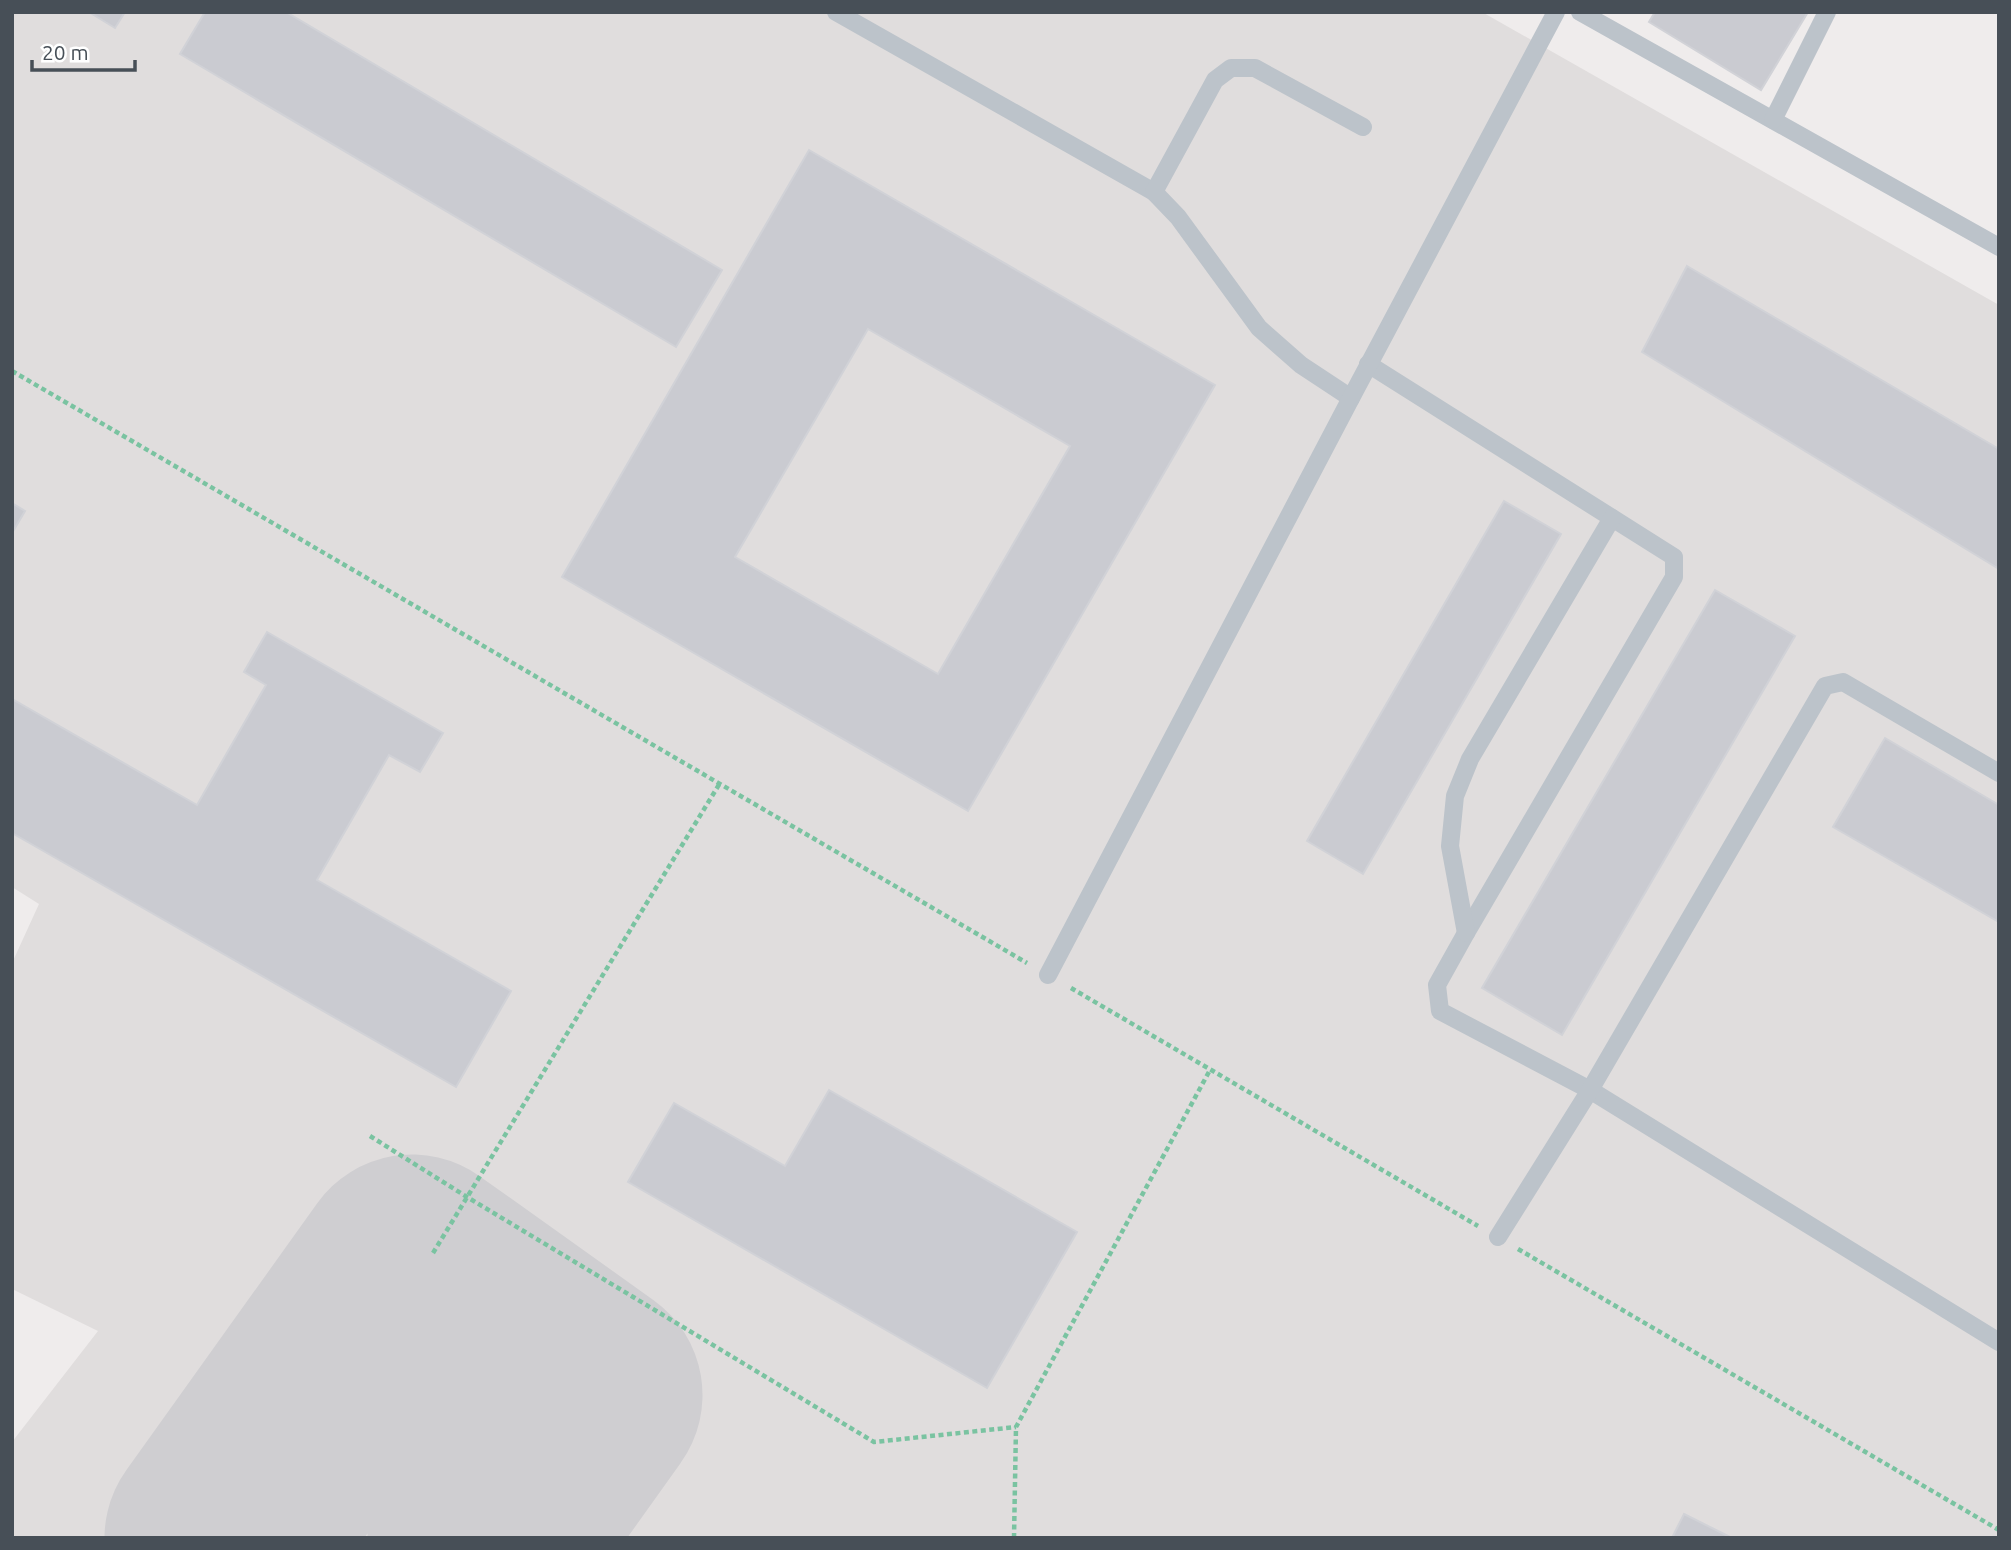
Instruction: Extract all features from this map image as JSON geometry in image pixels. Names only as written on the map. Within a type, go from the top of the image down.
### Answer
[{"type":"lane","points":[[835,12],[1154,192],[1178,217],[1259,328],[1301,365],[1351,398]]},
{"type":"lane","points":[[1048,975],[1556,12]]},
{"type":"lane","points":[[1580,12],[1999,247]]},
{"type":"lane","points":[[1773,120],[1827,12]]},
{"type":"lane","points":[[1154,192],[1215,80],[1231,68],[1255,68],[1363,127]]},
{"type":"lane","points":[[1368,364],[1674,556],[1674,577],[1437,985],[1440,1011],[1590,1090],[1999,1342]]},
{"type":"lane","points":[[1466,933],[1450,846],[1455,796],[1470,759],[1612,518]]},
{"type":"lane","points":[[1498,1237],[1590,1090],[1825,686],[1843,682],[1999,773]]},
{"type":"path","points":[[12,371],[1999,1530]]},
{"type":"path","points":[[433,1253],[720,783]]},
{"type":"path","points":[[1014,1538],[1016,1427],[1210,1070]]},
{"type":"path","points":[[370,1136],[874,1442],[1016,1427]]},
{"type":"shaded area","points":[[12,12],[1482,12],[1999,305],[1999,1538],[12,1538],[12,1442],[98,1331],[12,1289],[12,963],[39,904],[12,887]]},
{"type":"building","points":[[89,12],[125,12],[115,28]]},
{"type":"building","points":[[205,12],[286,12],[722,270],[676,347],[180,54]]},
{"type":"building","points":[[1655,12],[1808,12],[1761,90],[1649,22]]},
{"type":"building","points":[[809,150],[1215,385],[968,811],[562,577]],"holes":[[[868,329],[1070,446],[938,674],[735,557]]]},
{"type":"building","points":[[1687,266],[1999,449],[1999,569],[1642,352]]},
{"type":"building","points":[[1504,501],[1561,534],[1363,874],[1307,841]]},
{"type":"building","points":[[12,503],[25,511],[12,533]]},
{"type":"building","points":[[1715,590],[1795,636],[1562,1035],[1482,988]]},
{"type":"building","points":[[267,632],[443,733],[420,772],[389,755],[317,880],[511,991],[456,1087],[12,833],[12,699],[197,805],[266,685],[244,672]]},
{"type":"building","points":[[1885,738],[1999,805],[1999,922],[1833,827]]},
{"type":"building","points":[[829,1090],[1077,1232],[987,1388],[628,1182],[674,1103],[785,1166]]},
{"type":"building","points":[[1684,1514],[1732,1538],[1672,1538]]},
{"type":"runway","points":[[221,1538],[412,1271],[586,1395],[484,1538]]}]
